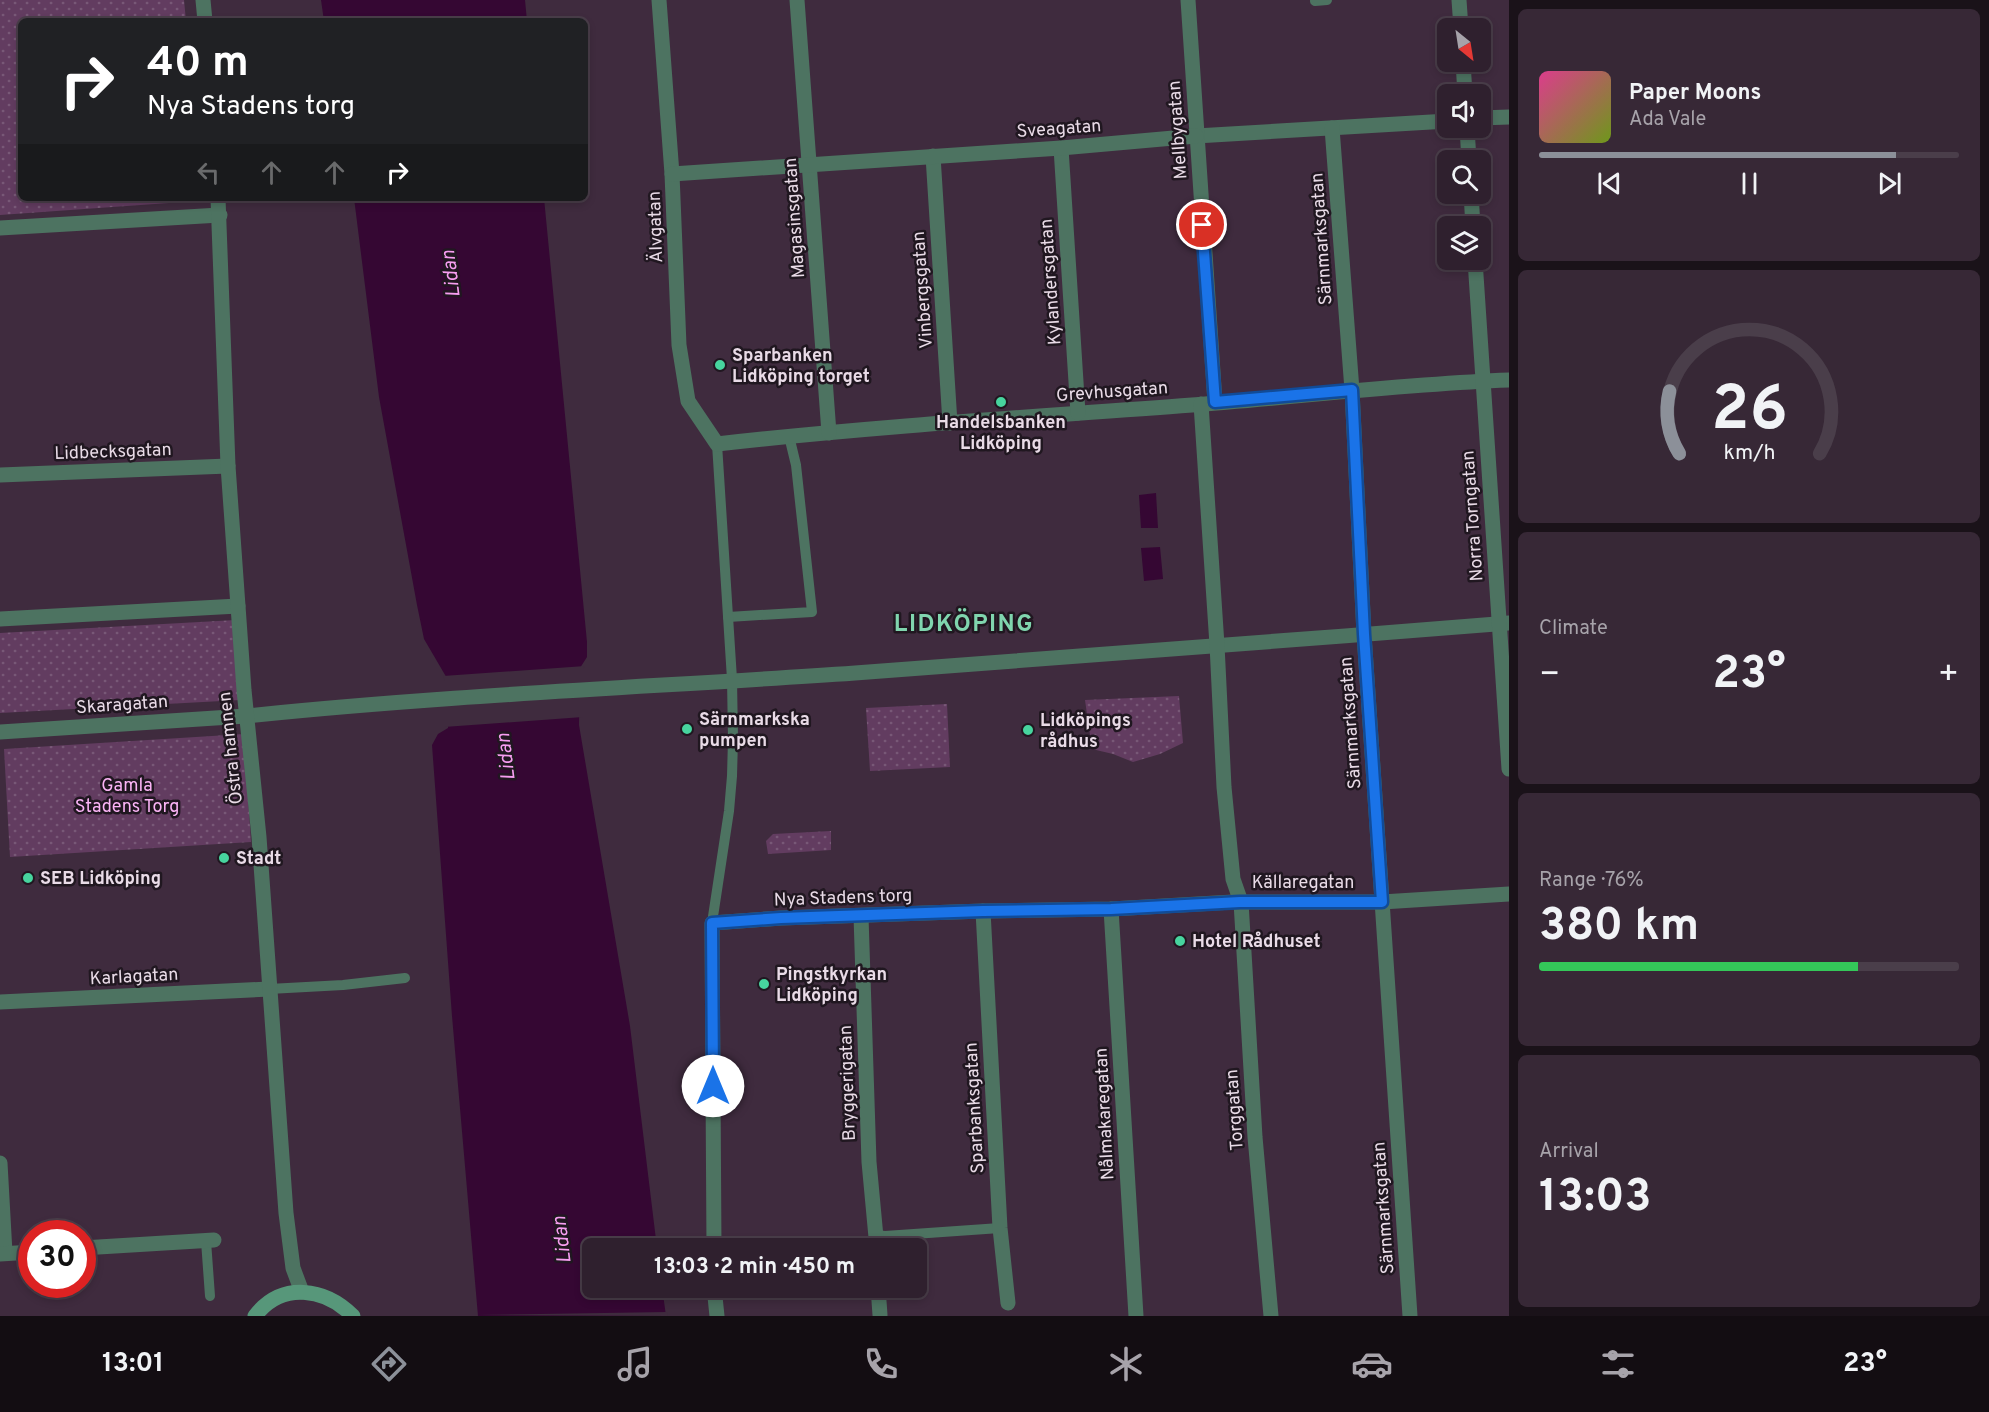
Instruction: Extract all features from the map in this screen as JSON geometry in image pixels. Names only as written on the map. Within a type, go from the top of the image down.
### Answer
[{"type":"main road","points":[[255,1316],[268,1303],[279,1297],[302,1292],[321,1294],[330,1298],[353,1316]]},
{"type":"street","points":[[203,0],[205,18]]},
{"type":"street","name":"Älvgatan","points":[[659,0],[672,174],[680,345],[688,401],[717,444]]},
{"type":"street","name":"Magasinsgatan","points":[[797,0],[829,433]]},
{"type":"street","name":"Mellbygatan","points":[[1188,0],[1208,403],[1211,646]]},
{"type":"street","points":[[1459,0],[1460,18]]},
{"type":"street","points":[[1491,118],[1509,117]]},
{"type":"street","name":"Sveagatan","points":[[672,174],[1061,148],[1196,136],[1437,122]]},
{"type":"street","name":"Särnmarksgatan","points":[[1332,128],[1352,390],[1364,634],[1410,1316]]},
{"type":"street","name":"Kylandersgatan","points":[[1061,148],[1078,413]]},
{"type":"street","name":"Vinbergsgatan","points":[[933,156],[950,423]]},
{"type":"street","name":"Östra hamnen","points":[[218,201],[228,466],[246,716],[259,837],[286,1213],[293,1268],[302,1292]]},
{"type":"street","points":[[0,228],[220,215]]},
{"type":"street","name":"Norra Torngatan","points":[[1476,270],[1482,381],[1504,623],[1509,770]]},
{"type":"street","name":"Grevhusgatan","points":[[717,444],[789,436],[1352,390],[1509,380]]},
{"type":"street","name":"Lidbecksgatan","points":[[0,475],[228,466]]},
{"type":"street","points":[[0,619],[238,606]]},
{"type":"street","name":"Skaragatan","points":[[0,732],[852,673],[1504,623]]},
{"type":"street","name":"Torggatan","points":[[1211,646],[1233,879],[1240,902],[1255,1137],[1270,1316]]},
{"type":"street","name":"Källaregatan","points":[[1240,902],[1382,902],[1509,894]]},
{"type":"street","name":"Nya Stadens torg","points":[[712,923],[781,918],[1111,909],[1240,902]]},
{"type":"street","name":"Nålmakaregatan","points":[[1111,909],[1136,1316]]},
{"type":"street","name":"Sparbanksgatan","points":[[983,911],[1000,1228],[1008,1303]]},
{"type":"street","name":"Bryggerigatan","points":[[861,916],[867,1116],[875,1238]]},
{"type":"street","points":[[712,923],[714,1238]]},
{"type":"street","name":"Karlagatan","points":[[0,1002],[269,989]]},
{"type":"street","points":[[0,1163],[3,1253],[18,1252]]},
{"type":"street","points":[[96,1247],[210,1240]]},
{"type":"street","points":[[715,1298],[717,1316]]},
{"type":"street","points":[[878,1298],[879,1315]]},
{"type":"lane","points":[[1315,1],[1327,0]]},
{"type":"lane","points":[[728,617],[812,612],[796,465],[789,436]]},
{"type":"lane","points":[[712,923],[732,776],[732,680],[717,444]]},
{"type":"lane","points":[[269,989],[343,985],[405,978]]},
{"type":"lane","points":[[881,1238],[1000,1228]]},
{"type":"lane","points":[[210,1240],[210,1296]]},
{"type":"green space","points":[[0,0],[184,0],[186,18],[18,18],[18,201],[197,201],[0,215]]},
{"type":"green space","points":[[236,620],[240,700],[0,713],[0,633]]},
{"type":"green space","points":[[1179,696],[1183,743],[1160,754],[1133,762],[1092,749],[1085,700]]},
{"type":"green space","points":[[947,704],[950,767],[870,771],[866,708]]},
{"type":"green space","name":"Gamla Stadens Torg","points":[[244,734],[251,842],[10,857],[4,749]]},
{"type":"green space","points":[[831,831],[831,850],[768,854],[766,841],[773,834]]},
{"type":"water","points":[[321,0],[525,0],[527,18],[324,18]]},
{"type":"water","name":"Lidan","points":[[354,201],[544,201],[587,642],[587,657],[580,668],[579,725],[630,1026],[656,1238],[582,1238],[582,1298],[664,1298],[666,1316],[478,1316],[452,1016],[432,745],[438,734],[448,728],[448,680],[424,639],[379,397]]},
{"type":"water","points":[[1156,493],[1158,528],[1141,528],[1139,495]]},
{"type":"water","points":[[1160,547],[1163,579],[1144,581],[1141,548]]},
{"type":"pier","points":[[585,666],[583,669],[583,717],[444,727],[445,681],[443,676]]},
{"type":"pier","points":[[667,1312],[668,1316],[477,1315]]},
{"type":"place","name":"Sparbanken Lidköping torget","points":[[720,365]]},
{"type":"place","name":"Handelsbanken Lidköping","points":[[1001,402]]},
{"type":"place","name":"Särnmarkska pumpen","points":[[687,729]]},
{"type":"place","name":"Lidköpings rådhus","points":[[1028,730]]},
{"type":"place","name":"Stadt","points":[[224,858]]},
{"type":"place","name":"SEB Lidköping","points":[[28,878]]},
{"type":"place","name":"Hotel Rådhuset","points":[[1180,941]]},
{"type":"place","name":"Pingstkyrkan Lidköping","points":[[764,984]]},
{"type":"district","name":"LIDKÖPING","points":[[964,623]]},
{"type":"route","points":[[713,1086],[712,923],[781,918],[1111,909],[1240,902],[1382,902],[1364,634],[1352,390],[1215,402],[1202,225]]}]
